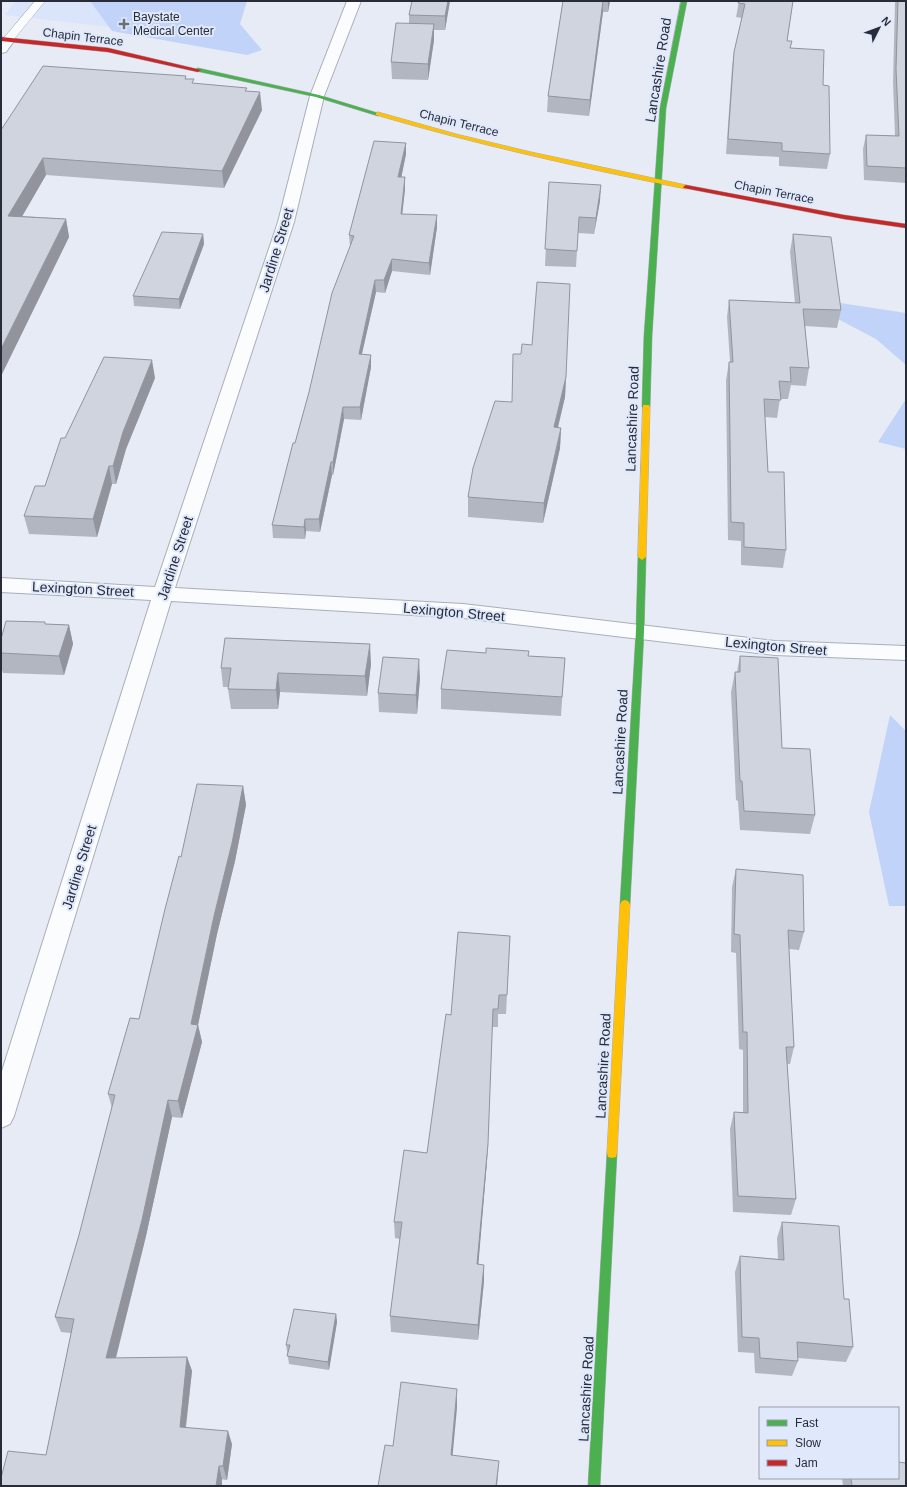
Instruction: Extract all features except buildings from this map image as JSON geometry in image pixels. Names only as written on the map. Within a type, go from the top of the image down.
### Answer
[{"type":"street","name":"Jardine Street","points":[[1,1116],[164,594],[286,222],[317,96],[354,1]]},
{"type":"street","name":"Lancashire Road","points":[[594,1486],[640,631],[648,336],[664,108],[684,1]]},
{"type":"street","name":"Chapin Terrace","points":[[2,43],[108,50],[317,96],[446,134],[659,182],[844,217],[906,226]]},
{"type":"street","name":"Lexington Street","points":[[1,585],[463,611],[775,648],[906,653]]},
{"type":"lane","points":[[2,43],[40,1]]},
{"type":"shaded area","name":"Baystate Medical Center","points":[[15,1],[177,1],[161,33],[5,15]]},
{"type":"shaded area","points":[[90,1],[247,1],[240,24],[262,50],[247,55],[112,31]]},
{"type":"shaded area","points":[[794,296],[906,313],[906,365],[876,339]]},
{"type":"shaded area","points":[[906,399],[906,449],[878,442]]},
{"type":"shaded area","points":[[890,715],[906,731],[906,906],[889,906],[869,812]]},
{"type":"traffic: fast","points":[[646,407],[648,336],[663,108],[684,1]]},
{"type":"traffic: fast","points":[[198,70],[317,96],[378,114]]},
{"type":"traffic: fast","points":[[625,904],[640,631],[642,557]]},
{"type":"traffic: fast","points":[[594,1486],[612,1153]]},
{"type":"traffic: slow","points":[[378,114],[531,154],[686,187]]},
{"type":"traffic: slow","points":[[642,557],[646,407]]},
{"type":"traffic: slow","points":[[612,1153],[625,904]]},
{"type":"traffic: jam","points":[[1,39],[108,50],[198,70]]},
{"type":"traffic: jam","points":[[686,187],[844,217],[906,226]]},
{"type":"place","name":"Baystate Medical Center","points":[[124,24]]}]
